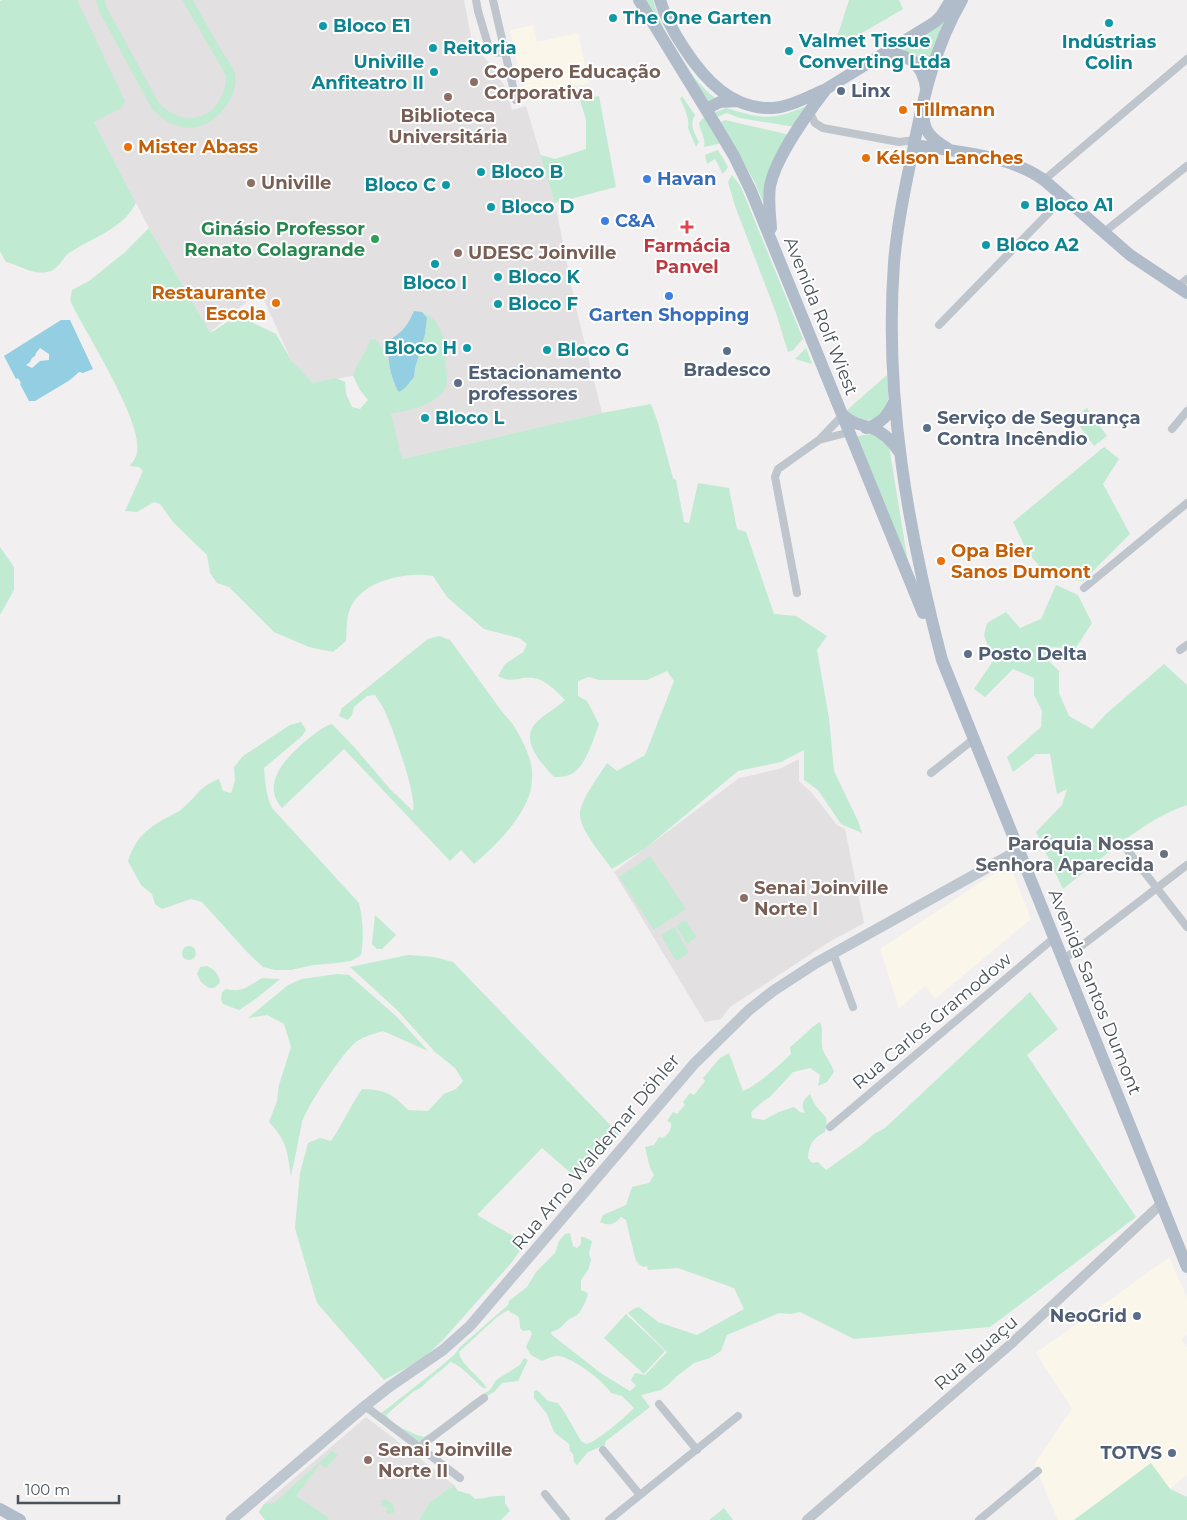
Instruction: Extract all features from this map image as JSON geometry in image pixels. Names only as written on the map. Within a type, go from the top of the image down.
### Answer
[{"type":"main road","name":"Avenida Rolf Wiest","points":[[640,0],[742,173],[773,243],[942,660]]},
{"type":"main road","points":[[660,0],[670,25],[694,64],[718,88],[737,101]]},
{"type":"main road","points":[[706,109],[720,102],[737,101],[762,107],[782,106],[826,89],[935,22],[951,0]]},
{"type":"main road","name":"Avenida Santos Dumont","points":[[962,0],[947,30],[926,89],[914,142],[894,261],[892,314],[900,453],[920,575],[942,660],[1187,1268]]},
{"type":"main road","points":[[880,56],[896,54],[908,57],[921,70],[926,89]]},
{"type":"main road","points":[[935,60],[934,75],[924,113],[924,125],[932,138],[953,152]]},
{"type":"main road","points":[[773,243],[769,210],[772,177],[782,156],[809,111],[826,89]]},
{"type":"main road","points":[[914,142],[953,152],[1013,163],[1044,180],[1130,256],[1184,286]]},
{"type":"main road","points":[[850,432],[879,424],[885,418],[896,398]]},
{"type":"main road","points":[[843,415],[856,424],[869,427],[887,437],[900,453]]},
{"type":"main road","name":"Rua Arno Waldemar Döhler","points":[[231,1520],[365,1406],[443,1350],[470,1326],[694,1064],[729,1028],[773,990],[1019,850]]},
{"type":"main road","points":[[0,1510],[20,1520]]},
{"type":"street","points":[[476,0],[489,48],[492,52],[505,52]]},
{"type":"street","points":[[493,0],[516,100]]},
{"type":"street","points":[[1044,180],[1187,59]]},
{"type":"street","points":[[809,111],[814,123],[823,128],[899,142],[914,142]]},
{"type":"street","points":[[1103,233],[1187,166]]},
{"type":"street","points":[[938,326],[1064,197]]},
{"type":"street","points":[[1172,429],[1187,411]]},
{"type":"street","points":[[797,593],[775,477],[776,473],[782,466],[819,440],[843,415]]},
{"type":"street","points":[[819,440],[850,432]]},
{"type":"street","points":[[1084,588],[1187,503]]},
{"type":"street","points":[[930,772],[974,739]]},
{"type":"street","points":[[1128,851],[1187,927]]},
{"type":"street","points":[[1063,960],[1187,865]]},
{"type":"street","name":"Rua Carlos Gramodow","points":[[830,1126],[1054,938]]},
{"type":"street","points":[[834,954],[853,1007]]},
{"type":"street","name":"Rua Iguaçu","points":[[807,1520],[1012,1343],[1161,1204]]},
{"type":"street","points":[[419,1447],[484,1398]]},
{"type":"street","points":[[659,1404],[697,1450]]},
{"type":"street","points":[[365,1406],[460,1478]]},
{"type":"street","points":[[609,1520],[738,1416]]},
{"type":"street","points":[[603,1450],[640,1495]]},
{"type":"street","points":[[979,1520],[1038,1471]]},
{"type":"street","points":[[545,1494],[566,1520]]},
{"type":"shaded area","name":"Univille","points":[[76,0],[464,0],[472,42],[505,87],[512,110],[526,106],[555,203],[575,304],[602,413],[402,459],[380,371],[313,383],[291,360],[260,291],[210,332],[149,228],[94,122]]},
{"type":"shaded area","points":[[533,25],[537,42],[578,33],[589,83],[525,97],[510,30]]},
{"type":"shaded area","name":"Senai Joinville Norte I","points":[[799,759],[799,781],[812,793],[837,825],[845,829],[864,923],[829,942],[730,1007],[721,1019],[705,1022],[614,872],[739,778],[779,769]]},
{"type":"shaded area","points":[[1005,868],[1011,868],[1031,919],[935,999],[925,986],[899,1009],[880,949]]},
{"type":"shaded area","points":[[1169,1257],[1187,1297],[1187,1334],[1181,1339],[1187,1348],[1187,1475],[1170,1489],[1151,1464],[1074,1520],[1058,1520],[1034,1464],[1072,1409],[1036,1353]]},
{"type":"shaded area","name":"Senai Joinville Norte II","points":[[366,1417],[454,1485],[430,1502],[419,1520],[265,1520],[259,1512],[264,1504]]},
{"type":"green space","points":[[77,0],[125,101],[123,107],[94,122],[136,203],[128,215],[119,223],[66,255],[57,267],[51,271],[42,273],[6,262],[0,251],[0,1]]},
{"type":"green space","points":[[96,0],[105,0],[107,8],[159,103],[170,112],[181,117],[193,118],[203,115],[212,109],[219,100],[224,89],[226,75],[182,0],[193,0],[235,73],[235,86],[231,99],[226,106],[209,122],[190,128],[180,127],[161,117],[152,109],[99,11]]},
{"type":"green space","points":[[643,0],[653,0],[663,27],[677,54],[695,78],[715,98],[709,105]]},
{"type":"green space","points":[[849,0],[899,0],[903,9],[833,50]]},
{"type":"green space","points":[[946,17],[926,74],[897,51]]},
{"type":"green space","points":[[599,96],[616,187],[555,203],[540,155],[555,159],[586,149],[586,120],[580,100]]},
{"type":"green space","points":[[682,96],[695,115],[692,125],[699,142],[696,147],[688,128],[685,109],[680,99]]},
{"type":"green space","points":[[807,106],[795,127],[740,118],[727,113],[717,117],[714,113],[726,108],[767,117],[784,114]]},
{"type":"green space","points":[[706,117],[722,143],[704,147],[699,123]]},
{"type":"green space","points":[[725,120],[790,135],[765,206],[754,181],[721,122]]},
{"type":"green space","points":[[718,150],[728,167],[723,174],[715,159],[707,164],[705,155]]},
{"type":"green space","points":[[732,175],[741,187],[803,339],[793,350],[788,352],[776,313],[735,206],[728,182]]},
{"type":"green space","points":[[149,228],[210,332],[229,321],[241,317],[276,334],[291,360],[313,383],[336,378],[345,382],[346,394],[352,407],[360,409],[368,400],[353,376],[370,340],[375,339],[383,349],[394,385],[399,392],[414,377],[427,318],[422,312],[431,317],[440,329],[446,345],[447,382],[441,394],[429,403],[413,409],[391,413],[402,459],[602,413],[651,404],[673,478],[676,480],[684,522],[689,523],[698,483],[729,488],[737,529],[746,532],[774,614],[796,616],[827,636],[817,650],[829,718],[834,771],[862,833],[841,824],[818,790],[804,780],[804,750],[781,762],[738,771],[646,848],[612,869],[584,828],[580,815],[581,809],[586,796],[607,763],[617,771],[645,755],[674,681],[667,671],[647,680],[599,680],[589,677],[578,681],[578,696],[587,701],[599,724],[589,751],[578,769],[569,775],[554,777],[535,752],[530,738],[537,721],[565,700],[550,686],[537,679],[512,680],[498,676],[505,664],[523,652],[527,644],[519,638],[484,629],[447,597],[433,576],[410,575],[386,580],[374,585],[356,599],[350,609],[346,641],[333,652],[309,647],[274,632],[229,587],[217,583],[210,573],[207,555],[173,522],[160,504],[154,502],[137,512],[125,511],[143,471],[139,467],[130,466],[137,454],[136,438],[131,419],[111,376],[70,300],[72,290],[89,281],[124,253]]},
{"type":"green space","points":[[806,348],[812,364],[795,359]]},
{"type":"green space","points":[[887,375],[888,400],[880,415],[870,420],[858,418],[847,410]]},
{"type":"green space","points":[[1087,408],[1107,436],[1094,446],[1074,418]]},
{"type":"green space","points":[[869,434],[875,435],[889,446],[908,563],[854,437]]},
{"type":"green space","points":[[1104,447],[1119,459],[1103,484],[1130,534],[1083,581],[1049,577],[1028,553],[1013,522]]},
{"type":"green space","points":[[0,547],[14,567],[14,590],[0,615]]},
{"type":"green space","points":[[1056,585],[1078,595],[1092,623],[1075,649],[1052,647],[1045,657],[1059,671],[1059,693],[1069,716],[1092,729],[1107,713],[1164,664],[1187,685],[1187,805],[1171,811],[1139,830],[1063,889],[1036,832],[1062,805],[1067,789],[1057,794],[1050,754],[1036,754],[1013,772],[1007,757],[1041,727],[1042,711],[1034,695],[1034,678],[1013,669],[985,697],[974,689],[993,661],[984,635],[987,623],[1006,612],[1020,628],[1041,619]]},
{"type":"green space","points":[[439,636],[450,640],[514,726],[524,744],[532,767],[530,791],[526,803],[512,826],[493,847],[474,864],[461,850],[450,861],[344,749],[282,808],[276,798],[274,788],[279,770],[300,745],[319,730],[332,724],[391,790],[413,811],[411,791],[404,762],[389,720],[375,695],[367,696],[354,707],[352,715],[348,720],[339,716],[342,708],[428,639]]},
{"type":"green space","points":[[301,722],[306,730],[302,736],[264,768],[268,798],[272,808],[359,903],[363,929],[362,949],[361,955],[351,961],[313,965],[291,970],[275,970],[263,967],[202,902],[191,899],[162,909],[155,904],[152,894],[141,885],[128,861],[134,846],[142,835],[159,822],[181,810],[203,788],[219,779],[223,791],[231,793],[235,781],[234,767],[243,756],[290,725]]},
{"type":"green space","points":[[650,856],[686,909],[654,930],[619,877]]},
{"type":"green space","points":[[375,915],[396,935],[382,949],[377,949],[372,944]]},
{"type":"green space","points":[[685,920],[697,937],[687,944],[676,926]]},
{"type":"green space","points":[[674,927],[689,953],[676,961],[661,935]]},
{"type":"green space","points":[[189,946],[194,948],[196,953],[194,958],[189,960],[184,958],[182,953],[184,948]]},
{"type":"green space","points":[[408,955],[434,957],[453,962],[619,1134],[579,1180],[542,1148],[477,1215],[525,1243],[512,1262],[442,1341],[421,1360],[384,1380],[317,1303],[295,1228],[300,1173],[308,1143],[320,1138],[331,1141],[362,1089],[377,1090],[388,1094],[408,1110],[428,1111],[444,1094],[456,1089],[463,1081],[455,1068],[435,1052],[398,1011],[350,967]]},
{"type":"green space","points":[[207,966],[219,977],[220,983],[214,988],[209,988],[201,982],[197,974],[200,967]]},
{"type":"green space","points":[[337,974],[349,975],[396,1016],[428,1051],[383,1031],[365,1037],[349,1048],[317,1094],[305,1116],[291,1176],[283,1141],[269,1122],[277,1101],[279,1085],[291,1047],[284,1024],[267,1015],[248,1018],[288,985],[302,979]]},
{"type":"green space","points":[[262,978],[280,979],[239,1010],[223,1004],[221,999],[222,992],[226,989],[241,989]]},
{"type":"green space","points":[[1030,992],[1058,1029],[1027,1055],[1136,1217],[990,1327],[854,1339],[800,1312],[791,1314],[779,1313],[727,1335],[721,1351],[710,1358],[694,1363],[661,1390],[641,1395],[650,1407],[606,1441],[605,1445],[588,1452],[577,1465],[574,1462],[569,1444],[554,1432],[547,1414],[534,1398],[534,1391],[537,1390],[548,1401],[558,1403],[581,1441],[586,1444],[604,1434],[634,1408],[622,1396],[611,1393],[595,1376],[570,1360],[557,1356],[542,1361],[531,1355],[526,1347],[532,1334],[530,1330],[523,1331],[520,1328],[519,1317],[508,1310],[497,1317],[459,1352],[466,1366],[487,1388],[483,1388],[463,1369],[450,1362],[386,1415],[403,1429],[424,1437],[490,1390],[496,1380],[520,1365],[524,1358],[528,1360],[518,1381],[502,1383],[494,1392],[425,1441],[413,1439],[379,1415],[440,1367],[508,1305],[509,1301],[527,1287],[536,1272],[555,1253],[559,1241],[565,1234],[570,1233],[573,1246],[577,1248],[581,1244],[581,1237],[592,1241],[589,1253],[591,1260],[588,1270],[581,1280],[581,1290],[588,1293],[579,1313],[560,1328],[551,1332],[552,1335],[602,1374],[630,1391],[636,1386],[631,1380],[635,1373],[645,1375],[667,1352],[628,1313],[633,1309],[639,1307],[658,1322],[697,1335],[744,1309],[734,1288],[678,1268],[648,1270],[647,1266],[638,1264],[626,1220],[621,1217],[611,1224],[600,1222],[603,1215],[626,1205],[632,1187],[649,1183],[654,1175],[650,1168],[645,1147],[654,1145],[659,1137],[663,1138],[668,1133],[671,1123],[667,1121],[673,1112],[677,1114],[685,1105],[683,1102],[690,1093],[694,1095],[705,1081],[703,1078],[720,1058],[729,1053],[743,1091],[761,1080],[780,1064],[791,1054],[790,1047],[820,1022],[823,1050],[834,1072],[827,1082],[818,1086],[820,1075],[810,1068],[793,1072],[770,1097],[751,1112],[752,1118],[764,1120],[794,1107],[800,1112],[805,1113],[803,1103],[810,1094],[827,1122],[825,1132],[817,1137],[811,1145],[808,1158],[812,1163],[818,1162],[826,1170],[885,1128]]},
{"type":"green space","points":[[626,1314],[665,1351],[644,1374],[604,1338]]},
{"type":"green space","points":[[332,1451],[338,1455],[326,1468],[320,1464],[296,1496],[329,1518],[328,1520],[265,1520],[259,1512],[264,1504],[274,1503]]},
{"type":"green space","points":[[1151,1463],[1170,1489],[1187,1497],[1187,1520],[1074,1520]]},
{"type":"green space","points":[[454,1485],[458,1491],[470,1494],[475,1499],[505,1496],[505,1503],[510,1511],[501,1520],[419,1520],[430,1502]]},
{"type":"green space","points":[[385,1499],[392,1504],[395,1512],[386,1513],[388,1508],[381,1506],[381,1500]]},
{"type":"green space","points":[[724,1508],[733,1520],[709,1520]]},
{"type":"water","points":[[414,311],[422,312],[427,318],[425,334],[414,377],[399,392],[389,366],[389,343],[406,326]]},
{"type":"water","points":[[61,320],[70,320],[93,369],[83,373],[79,372],[70,380],[35,401],[29,401],[21,383],[18,378],[16,379],[4,356]],"holes":[[[40,348],[49,354],[49,360],[40,361],[32,368],[26,365]]]},
{"type":"place","name":"The One Garten","points":[[613,18]]},
{"type":"place","name":"Indústrias Colin","points":[[1109,23]]},
{"type":"place","name":"Bloco E1","points":[[323,26]]},
{"type":"place","name":"Reitoria","points":[[433,48]]},
{"type":"place","name":"Valmet Tissue Converting Ltda","points":[[789,51]]},
{"type":"place","name":"Univille Anfiteatro II","points":[[434,72]]},
{"type":"place","name":"Coopero Educação Corporativa","points":[[474,82]]},
{"type":"place","name":"Linx","points":[[841,91]]},
{"type":"place","name":"Biblioteca Universitária","points":[[448,97]]},
{"type":"place","name":"Tillmann","points":[[903,110]]},
{"type":"place","name":"Mister Abass","points":[[128,147]]},
{"type":"place","name":"Kélson Lanches","points":[[866,158]]},
{"type":"place","name":"Bloco B","points":[[481,172]]},
{"type":"place","name":"Havan","points":[[647,179]]},
{"type":"place","name":"Univille","points":[[251,183]]},
{"type":"place","name":"Bloco C","points":[[446,185]]},
{"type":"place","name":"Bloco A1","points":[[1025,205]]},
{"type":"place","name":"Bloco D","points":[[491,207]]},
{"type":"place","name":"C&A","points":[[605,221]]},
{"type":"place","name":"Farmácia Panvel","points":[[687,227]]},
{"type":"place","name":"Ginásio Professor Renato Colagrande","points":[[375,239]]},
{"type":"place","name":"Bloco A2","points":[[986,245]]},
{"type":"place","name":"UDESC Joinville","points":[[458,253]]},
{"type":"place","name":"Bloco I","points":[[435,264]]},
{"type":"place","name":"Bloco K","points":[[498,277]]},
{"type":"place","name":"Garten Shopping","points":[[669,296]]},
{"type":"place","name":"Restaurante Escola","points":[[276,303]]},
{"type":"place","name":"Bloco F","points":[[498,304]]},
{"type":"place","name":"Bloco H","points":[[467,348]]},
{"type":"place","name":"Bloco G","points":[[547,350]]},
{"type":"place","name":"Bradesco","points":[[727,351]]},
{"type":"place","name":"Estacionamento professores","points":[[458,383]]},
{"type":"place","name":"Bloco L","points":[[425,418]]},
{"type":"place","name":"Serviço de Segurança Contra Incêndio","points":[[927,428]]},
{"type":"place","name":"Opa Bier Sanos Dumont","points":[[941,561]]},
{"type":"place","name":"Posto Delta","points":[[968,654]]},
{"type":"place","name":"Paróquia Nossa Senhora Aparecida","points":[[1164,854]]},
{"type":"place","name":"Senai Joinville Norte I","points":[[744,898]]},
{"type":"place","name":"NeoGrid","points":[[1137,1316]]},
{"type":"place","name":"TOTVS","points":[[1172,1453]]},
{"type":"place","name":"Senai Joinville Norte II","points":[[368,1460]]}]
